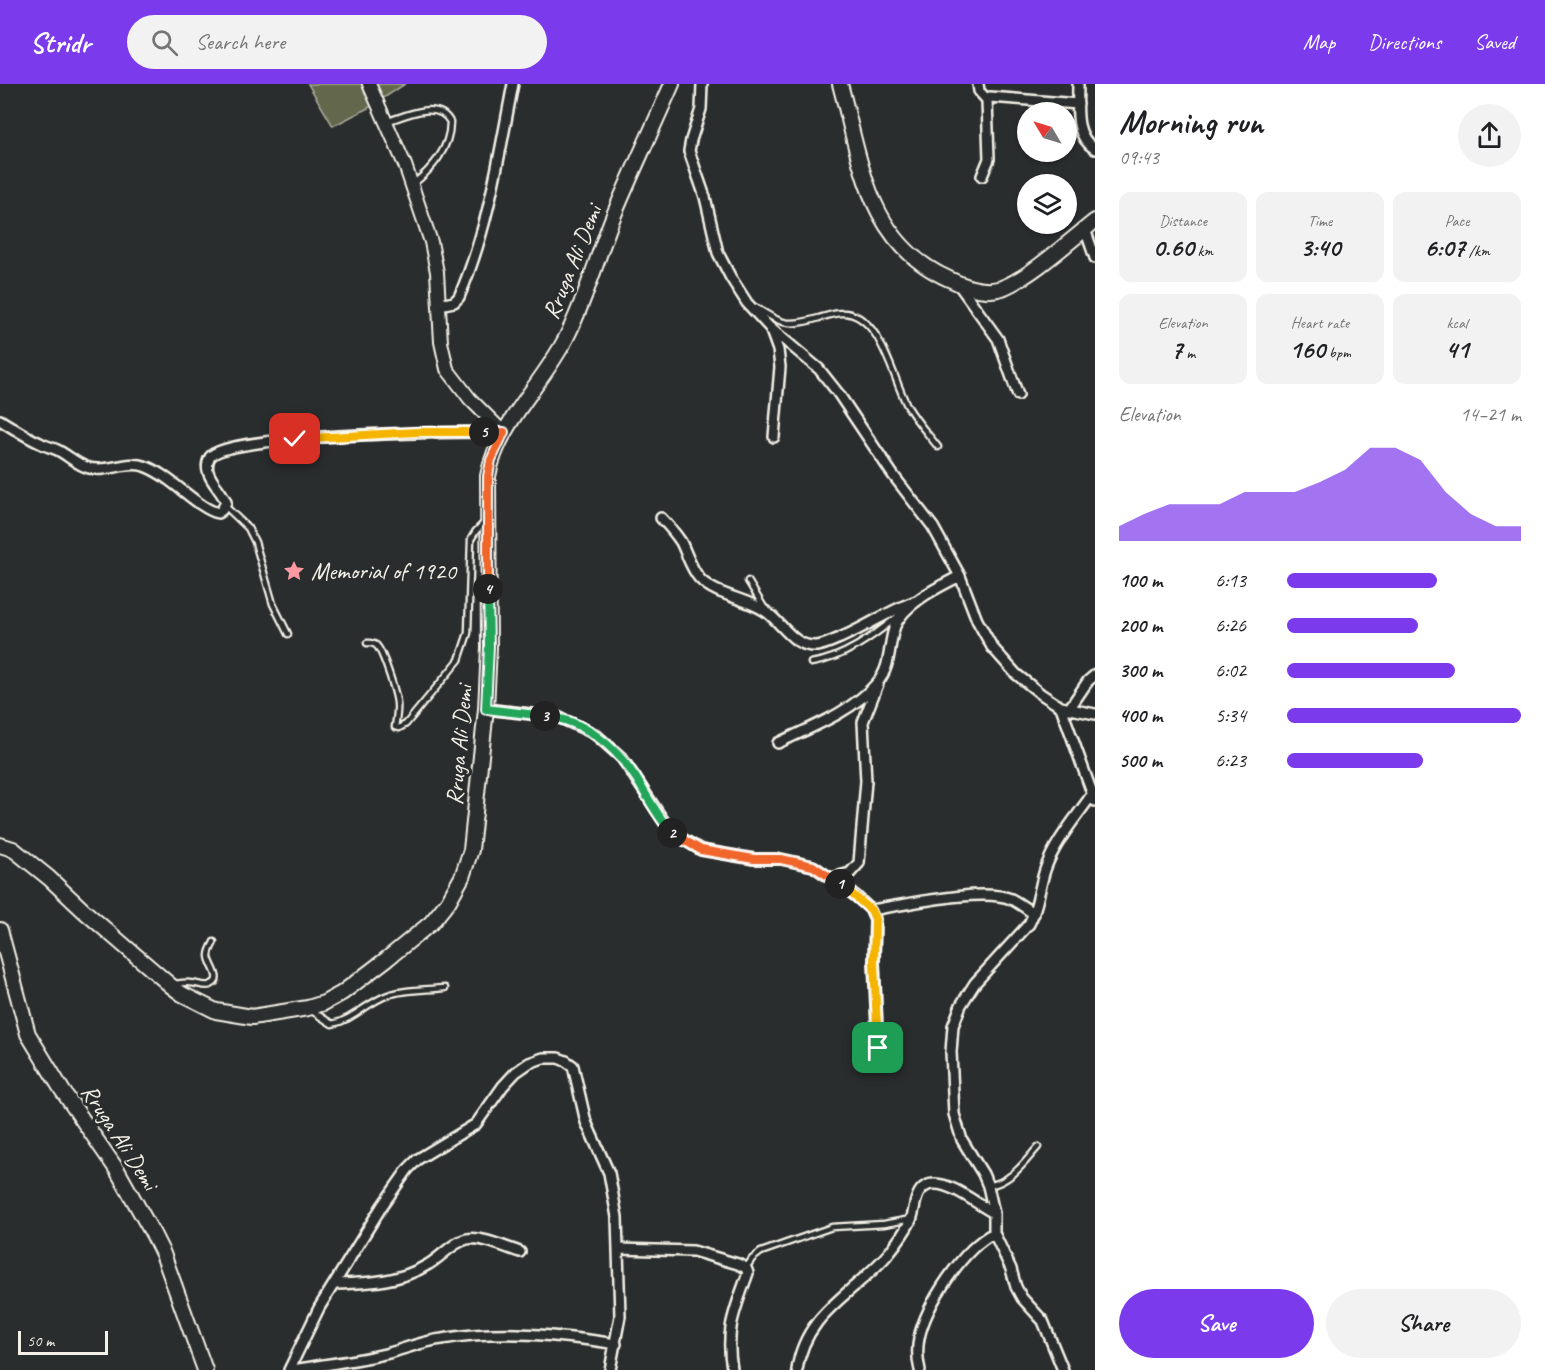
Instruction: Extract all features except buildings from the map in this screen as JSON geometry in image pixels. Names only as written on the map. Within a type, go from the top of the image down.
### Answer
[{"type":"main road","name":"Rruga Ali Demi","points":[[0,845],[13,849],[49,878],[170,985],[182,994],[216,1011],[252,1017],[308,1008],[324,1003],[342,993],[431,923],[448,902],[462,877],[471,850],[486,709],[489,647],[488,476],[493,453],[504,432],[566,338],[578,313],[612,221],[672,84]]},
{"type":"main road","points":[[840,84],[871,199],[880,219],[907,252],[939,275],[976,289],[992,290],[1004,287],[1028,273],[1090,225]]},
{"type":"main road","name":"Rruga Ali Demi","points":[[0,930],[28,1034],[62,1090],[117,1170],[153,1234],[163,1254],[205,1370]]},
{"type":"street","points":[[369,84],[412,185],[431,242],[437,272],[441,342],[447,369],[470,399],[504,432]]},
{"type":"street","points":[[439,305],[454,302],[459,297],[479,245],[492,193],[513,84]]},
{"type":"street","points":[[702,84],[701,109],[689,150],[705,197],[718,253],[731,278],[747,303],[769,327],[819,369],[933,527],[960,576],[977,620],[992,647],[1016,674],[1041,694],[1065,708],[1095,714]]},
{"type":"street","points":[[978,84],[979,91],[987,100],[989,159],[982,176]]},
{"type":"street","points":[[1078,84],[1082,138],[1095,149]]},
{"type":"street","points":[[987,100],[994,96],[1078,104]]},
{"type":"street","points":[[1090,225],[1095,258]]},
{"type":"street","points":[[958,284],[998,339],[1018,395]]},
{"type":"street","points":[[769,327],[778,350],[780,366],[774,437]]},
{"type":"street","points":[[0,420],[74,462],[90,468],[106,470],[131,464],[144,465],[185,491],[212,512],[218,513],[225,506],[225,497],[218,490],[207,466],[210,458],[216,452],[228,448],[295,439],[354,435],[504,432]]},
{"type":"street","points":[[660,518],[674,531],[698,577],[706,584],[768,613],[794,639],[806,645],[817,646],[855,632],[898,607],[916,601],[960,576]]},
{"type":"street","points":[[832,878],[850,873],[859,863],[866,781],[863,722],[891,649],[895,626],[916,601]]},
{"type":"street","points":[[1065,708],[1095,675]]},
{"type":"street","points":[[778,743],[850,706],[879,682]]},
{"type":"street","points":[[1063,1370],[1043,1321],[1022,1298],[1016,1287],[1011,1269],[994,1233],[994,1213],[988,1186],[983,1173],[962,1140],[954,1114],[951,1052],[953,1026],[961,1005],[975,983],[1029,924],[1034,914],[1045,870],[1056,846],[1094,797],[1065,708]]},
{"type":"street","points":[[486,709],[558,717],[595,734],[622,758],[670,832],[701,850],[813,866],[832,878],[871,910],[875,919],[874,962],[878,1048]]},
{"type":"street","points":[[871,910],[963,896],[994,895],[1009,898],[1034,914]]},
{"type":"street","points":[[289,1370],[319,1308],[336,1284],[382,1206],[408,1169],[418,1159],[476,1124],[516,1072],[529,1063],[543,1058],[558,1058],[573,1066],[586,1122],[609,1173],[617,1217],[620,1316],[610,1370]]},
{"type":"street","points":[[797,1370],[809,1332],[823,1314],[868,1275],[902,1236],[911,1219],[921,1188],[932,1183],[944,1185],[994,1213]]},
{"type":"street","points":[[920,1370],[917,1358],[919,1336],[929,1311],[942,1288],[963,1260],[983,1238],[994,1233]]},
{"type":"street","points":[[336,1284],[385,1282],[404,1276],[427,1265],[458,1243],[468,1239],[478,1239],[520,1252]]},
{"type":"street","points":[[618,1249],[693,1251],[746,1268],[748,1273],[738,1297],[729,1337],[732,1369]]},
{"type":"street","points":[[294,1370],[387,1353],[440,1339],[504,1333],[578,1338],[616,1344]]},
{"type":"lane","points":[[386,122],[414,112],[432,111],[443,113],[450,122],[450,130],[440,157],[427,173],[412,185]]},
{"type":"lane","points":[[747,303],[786,324],[797,324],[844,313],[856,317],[870,327],[890,363],[897,387],[908,408],[938,447]]},
{"type":"lane","points":[[225,506],[248,528],[255,542],[273,604],[288,634]]},
{"type":"lane","points":[[367,643],[377,646],[396,690],[398,707],[395,728],[399,728],[406,724],[459,660],[468,633],[471,539],[487,520]]},
{"type":"lane","points":[[748,581],[768,613]]},
{"type":"lane","points":[[811,663],[841,654],[864,641],[916,601]]},
{"type":"lane","points":[[170,985],[184,983],[212,985],[217,975],[208,958],[214,942]]},
{"type":"lane","points":[[308,1008],[332,1024],[348,1018],[386,996],[445,988]]},
{"type":"lane","points":[[988,1186],[1007,1180],[1038,1147]]},
{"type":"lane","points":[[746,1268],[761,1252],[832,1227],[884,1224],[911,1219]]},
{"type":"green space","points":[[308,84],[405,84],[370,107],[333,126]]},
{"type":"place","name":"Memorial of 1920","points":[[294,571]]},
{"type":"route","points":[[295,439],[417,432],[504,432],[496,445],[488,476],[489,647],[486,709],[558,717],[595,734],[622,758],[670,832],[683,841],[701,850],[724,855],[754,859],[781,859],[813,866],[856,896],[871,910],[875,919],[874,962],[878,1048]]}]
